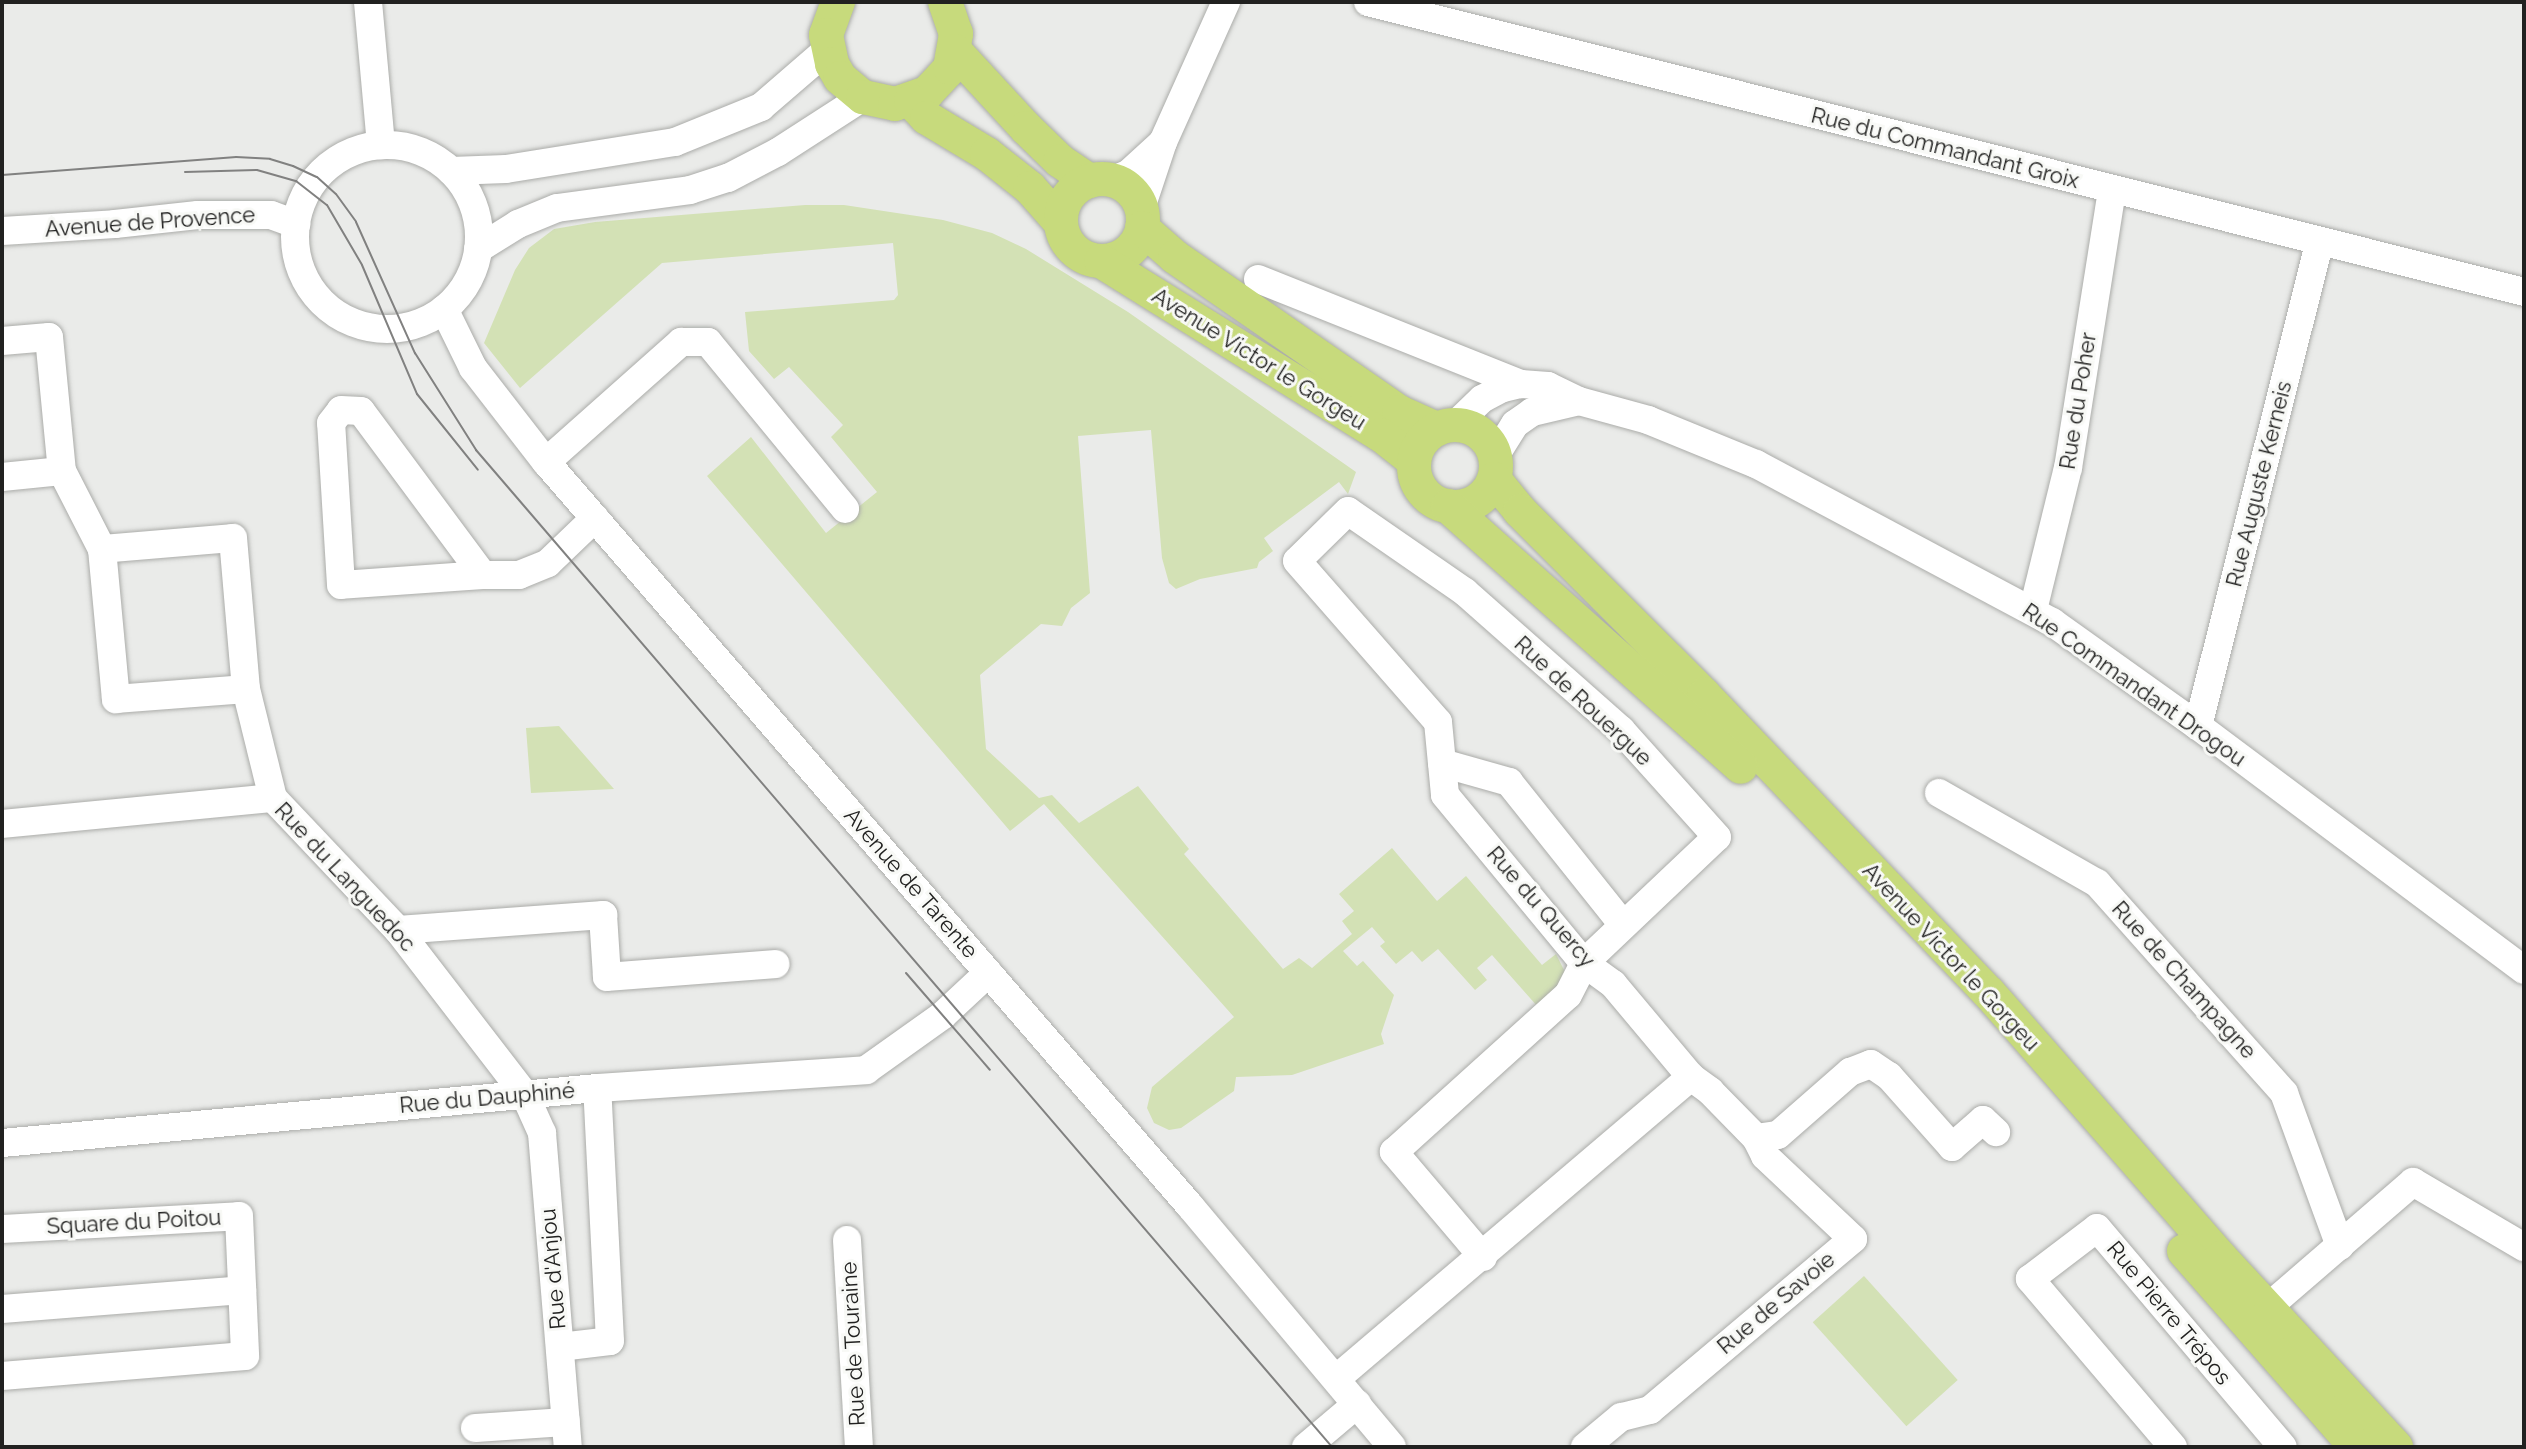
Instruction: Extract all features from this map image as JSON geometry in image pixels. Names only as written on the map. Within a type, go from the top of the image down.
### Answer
[{"type":"main road","points":[[835,4],[826,35],[827,50],[840,78],[863,97],[879,103],[911,101],[940,82],[955,51],[956,34],[945,2]]},
{"type":"main road","points":[[911,101],[927,118],[987,154],[1020,180],[1060,222],[1070,246],[1082,256],[1101,261],[1123,256],[1133,248],[1142,218],[1132,193],[1060,161],[955,51]]},
{"type":"main road","points":[[1060,222],[1066,200],[1076,188],[1102,181]]},
{"type":"main road","name":"Avenue Victor le Gorgeu","points":[[1142,218],[1175,257],[1399,412],[1446,427]]},
{"type":"main road","name":"Avenue Victor le Gorgeu","points":[[1101,261],[1381,435],[1414,461]]},
{"type":"main road","points":[[1446,427],[1481,433],[1495,467],[1476,501],[1448,506],[1426,495],[1419,485],[1414,461],[1421,442],[1446,427]]},
{"type":"main road","name":"Avenue Victor le Gorgeu","points":[[1495,467],[1520,511],[1704,695],[1989,993],[2267,1308],[2396,1447]]},
{"type":"main road","name":"Avenue Victor le Gorgeu","points":[[1448,506],[1713,739],[1931,959],[1975,1005],[2356,1447]]},
{"type":"street","points":[[368,2],[381,145]]},
{"type":"street","points":[[1142,218],[1163,142],[1226,2]]},
{"type":"street","name":"Rue du Commandant Groix","points":[[1368,2],[2524,292]]},
{"type":"street","points":[[451,171],[506,169],[675,142],[761,107],[827,50]]},
{"type":"street","points":[[478,249],[518,224],[557,208],[690,190],[728,178],[778,152],[863,97]]},
{"type":"street","points":[[1102,181],[1128,174],[1163,142]]},
{"type":"street","points":[[418,324],[444,309],[460,292],[472,272],[478,249],[474,207],[451,171],[430,156],[406,147],[381,145],[345,155],[330,165],[309,188],[296,224],[296,252],[305,280],[322,302],[346,319],[373,328],[432,325],[458,338]]},
{"type":"street","name":"Rue du Poher","points":[[2033,610],[2068,468],[2112,191]]},
{"type":"street","name":"Avenue de Provence","points":[[2,231],[198,215],[271,215],[296,224]]},
{"type":"street","name":"Rue Auguste Kerneis","points":[[2198,726],[2320,242]]},
{"type":"street","name":"Rue Commandant Drogou","points":[[1258,279],[1521,384],[1548,386],[1579,401],[1648,420],[1756,464],[2033,610],[2198,726],[2524,970]]},
{"type":"street","name":"Avenue de Tarente","points":[[444,309],[473,368],[546,462],[1337,1378],[1392,1447]]},
{"type":"street","points":[[2,341],[49,337],[62,471],[102,549],[116,699],[246,689]]},
{"type":"street","points":[[546,462],[681,342],[708,342],[845,509]]},
{"type":"street","points":[[1446,427],[1482,399],[1521,384]]},
{"type":"street","name":"Rue Commandant Drogou","points":[[1495,467],[1515,424],[1532,412],[1579,401]]},
{"type":"street","points":[[483,575],[361,411],[341,410],[331,423],[341,585],[519,575],[548,563],[595,518]]},
{"type":"street","points":[[2,477],[62,471]]},
{"type":"street","name":"Rue de Rouergue","points":[[1297,561],[1348,511],[1476,602],[1621,730],[1717,837],[1584,963]]},
{"type":"street","points":[[102,549],[233,538],[246,689],[273,798]]},
{"type":"street","name":"Rue du Quercy","points":[[1297,561],[1438,722],[1445,795],[1584,963],[1613,984],[1691,1077]]},
{"type":"street","points":[[1442,763],[1509,782],[1623,925]]},
{"type":"street","name":"Rue de Champagne","points":[[1939,793],[2097,883],[2274,1081],[2284,1093],[2340,1246]]},
{"type":"street","name":"Rue du Languedoc","points":[[2,824],[273,798],[398,930],[525,1095]]},
{"type":"street","points":[[398,930],[603,915],[607,977],[775,964]]},
{"type":"street","points":[[1483,1257],[1394,1152],[1568,995],[1584,963]]},
{"type":"street","name":"Rue du Dauphiné","points":[[2,1143],[597,1088],[866,1070],[952,1008],[988,973]]},
{"type":"street","points":[[1756,1138],[1778,1135],[1850,1072],[1871,1064],[1889,1076],[1952,1147],[1983,1120],[1996,1132]]},
{"type":"street","points":[[1337,1378],[1691,1077]]},
{"type":"street","name":"Rue de Savoie","points":[[1585,1447],[1621,1417],[1650,1410],[1853,1239],[1765,1156],[1756,1138],[1710,1091],[1691,1077]]},
{"type":"street","points":[[560,1347],[610,1341],[597,1088]]},
{"type":"street","name":"Rue d'Anjou","points":[[525,1095],[542,1133],[567,1434]]},
{"type":"street","points":[[2267,1308],[2413,1182],[2524,1247]]},
{"type":"street","name":"Square du Poitou","points":[[2,1229],[239,1216],[245,1356],[2,1376]]},
{"type":"street","name":"Rue Pierre Trépos","points":[[2173,1447],[2030,1279],[2097,1228],[2283,1447]]},
{"type":"street","name":"Rue de Touraine","points":[[847,1240],[859,1447]]},
{"type":"street","points":[[2,1309],[242,1290]]},
{"type":"street","points":[[1310,1444],[1357,1404]]},
{"type":"street","points":[[475,1428],[567,1434]]},
{"type":"green space","points":[[805,205],[844,205],[943,220],[992,233],[1026,249],[1128,312],[1356,472],[1348,494],[1339,482],[1264,538],[1273,551],[1259,562],[1257,568],[1200,579],[1176,589],[1169,583],[1162,558],[1151,430],[1078,436],[1090,593],[1071,608],[1062,626],[1041,624],[980,675],[986,749],[1039,798],[1052,795],[1079,823],[1138,786],[1189,849],[1184,854],[1283,969],[1299,958],[1312,968],[1352,934],[1342,921],[1354,911],[1339,894],[1392,848],[1437,901],[1466,876],[1542,965],[1556,954],[1566,974],[1560,987],[1538,1007],[1492,955],[1477,968],[1487,980],[1475,990],[1438,949],[1422,962],[1412,951],[1396,964],[1380,946],[1385,942],[1372,927],[1343,951],[1357,966],[1363,961],[1394,995],[1381,1034],[1384,1044],[1292,1075],[1236,1077],[1234,1091],[1181,1128],[1169,1130],[1154,1123],[1147,1108],[1152,1087],[1234,1017],[1044,804],[1010,831],[707,476],[751,437],[826,533],[877,492],[831,437],[843,425],[789,367],[774,379],[749,351],[745,312],[894,300],[898,295],[893,243],[662,263],[520,388],[484,343],[515,270],[529,248],[554,229],[595,222]]},
{"type":"green space","points":[[559,726],[614,789],[531,793],[526,728]]},
{"type":"green space","points":[[1864,1276],[1958,1380],[1906,1426],[1813,1322]]},
{"type":"tram line","points":[[2,175],[236,157],[270,159],[293,166],[317,177],[336,194],[356,222],[415,353],[476,450],[1332,1447]]},
{"type":"tram line","points":[[185,172],[257,170],[296,181],[327,205],[362,265],[417,394],[478,470]]},
{"type":"tram line","points":[[906,973],[990,1070]]}]
